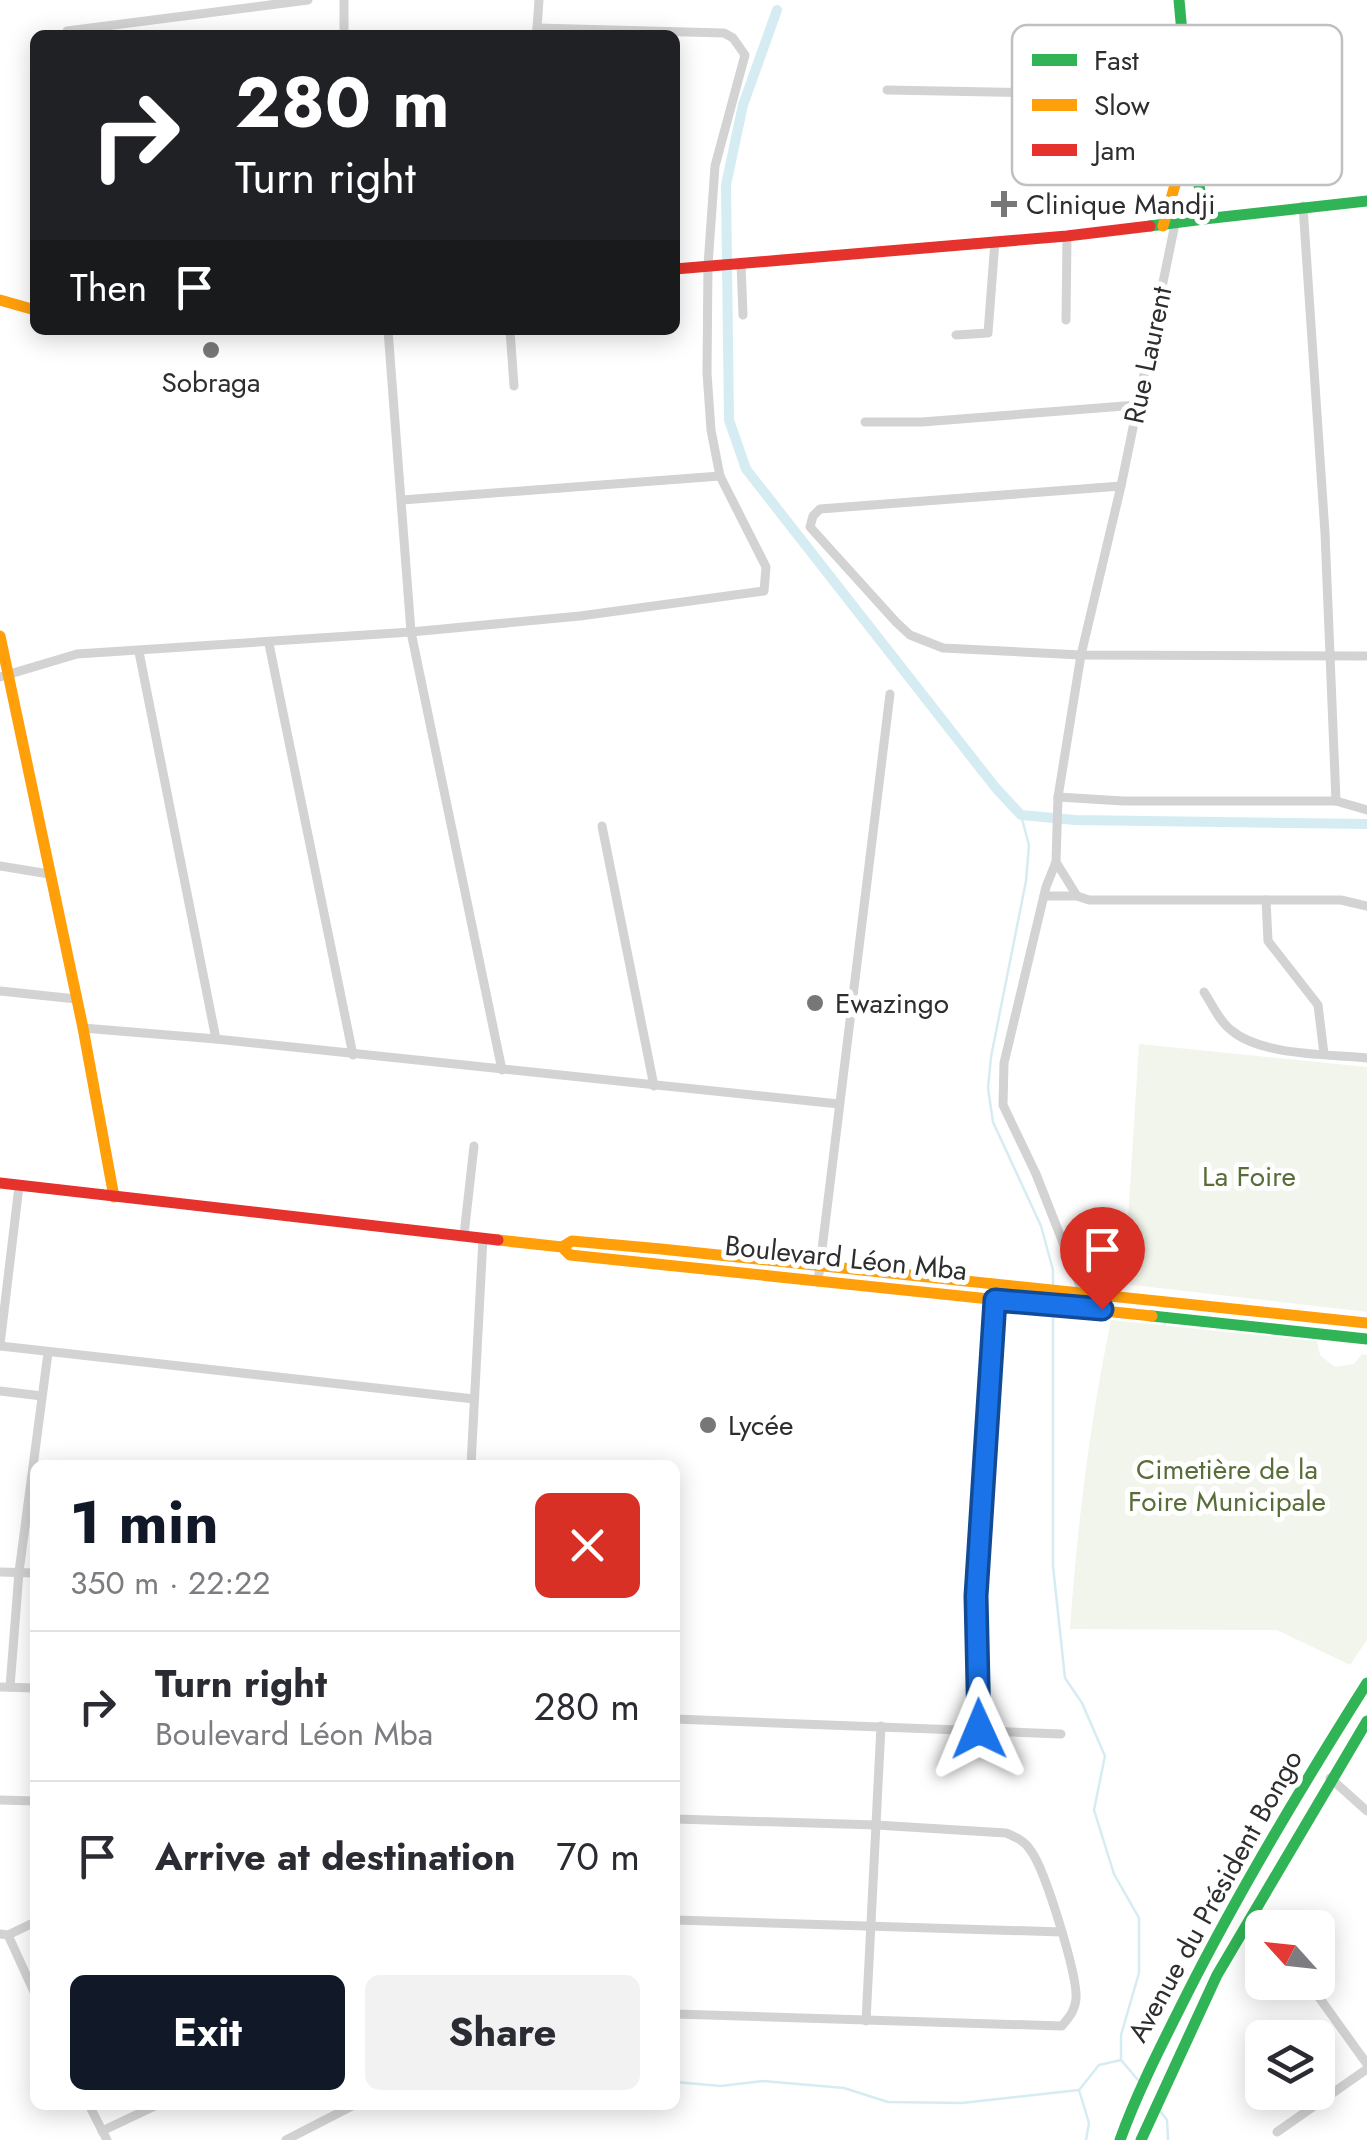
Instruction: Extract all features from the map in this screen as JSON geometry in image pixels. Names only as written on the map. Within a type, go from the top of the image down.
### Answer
[{"type":"street","points":[[74,30],[308,0]]},
{"type":"street","points":[[344,0],[344,30]]},
{"type":"street","points":[[537,30],[539,0]]},
{"type":"street","points":[[1180,0],[1182,25]]},
{"type":"street","points":[[4,675],[77,654],[411,632],[580,616],[764,591],[766,566],[720,476],[711,430],[707,373],[714,166],[745,55],[741,46],[724,33],[680,33]]},
{"type":"street","points":[[887,90],[1012,93]]},
{"type":"street","points":[[1169,225],[1178,185]]},
{"type":"street","points":[[1199,185],[1204,219]]},
{"type":"street","points":[[680,268],[1067,236],[1367,201]]},
{"type":"street","points":[[1303,206],[1332,655],[1336,801]]},
{"type":"street","name":"Rue Laurent","points":[[1082,1291],[1036,1174],[1003,1105],[1004,1063],[1044,896],[1056,862],[1058,801],[1081,656],[1138,405],[1169,225]]},
{"type":"street","points":[[1066,320],[1067,236]]},
{"type":"street","points":[[956,335],[986,335],[989,330],[995,241]]},
{"type":"street","points":[[738,263],[743,315]]},
{"type":"street","points":[[0,300],[30,309]]},
{"type":"street","points":[[388,335],[411,632],[502,1070]]},
{"type":"street","points":[[510,335],[514,386]]},
{"type":"street","points":[[865,422],[922,422],[1138,405]]},
{"type":"street","points":[[402,500],[720,476]]},
{"type":"street","points":[[1121,486],[820,509],[810,527],[910,635],[943,648],[1081,656],[1367,656]]},
{"type":"street","points":[[0,636],[4,675],[83,1028],[114,1197]]},
{"type":"street","points":[[269,644],[353,1054]]},
{"type":"street","points":[[139,652],[216,1038]]},
{"type":"street","points":[[818,1282],[890,694]]},
{"type":"street","points":[[1058,801],[1336,801],[1367,810]]},
{"type":"street","points":[[602,826],[654,1086]]},
{"type":"street","points":[[1056,862],[1076,896]]},
{"type":"street","points":[[0,866],[49,874]]},
{"type":"street","points":[[1044,896],[1089,900],[1341,900],[1367,906]]},
{"type":"street","points":[[1266,900],[1268,941],[1318,1005],[1324,1054]]},
{"type":"street","points":[[0,991],[76,999]]},
{"type":"street","points":[[1204,992],[1226,1026],[1242,1038],[1272,1048],[1367,1058]]},
{"type":"street","points":[[83,1028],[216,1038],[839,1104]]},
{"type":"street","points":[[464,1235],[474,1146]]},
{"type":"street","name":"Boulevard Léon Mba","points":[[0,1184],[562,1247],[572,1241],[820,1264],[1367,1323]]},
{"type":"street","points":[[19,1186],[0,1345],[474,1398]]},
{"type":"street","points":[[471,1460],[483,1238]]},
{"type":"street","name":"Boulevard Léon Mba","points":[[562,1247],[570,1255],[1367,1339]]},
{"type":"street","points":[[979,1729],[976,1596],[995,1300]]},
{"type":"street","points":[[34,1460],[48,1353]]},
{"type":"street","points":[[0,1392],[42,1396]]},
{"type":"street","points":[[30,1492],[5,1687],[30,1688]]},
{"type":"street","points":[[0,1572],[30,1573]]},
{"type":"street","name":"Avenue du Président Bongo","points":[[1120,2140],[1145,2078],[1240,1894],[1367,1684]]},
{"type":"street","points":[[680,1719],[1060,1734]]},
{"type":"street","name":"Avenue du Président Bongo","points":[[1254,1910],[1367,1721]]},
{"type":"street","points":[[866,2021],[881,1726]]},
{"type":"street","points":[[1330,1778],[1367,1812]]},
{"type":"street","points":[[0,1800],[30,1802]]},
{"type":"street","points":[[680,1819],[876,1825],[1006,1834],[1020,1839],[1032,1851],[1062,1932],[1076,2002],[1062,2026],[680,2014]]},
{"type":"street","points":[[680,1920],[1062,1932]]},
{"type":"street","points":[[30,1924],[4,1935],[30,1984]]},
{"type":"street","name":"Avenue du Président Bongo","points":[[1141,2140],[1217,1975],[1245,1926]]},
{"type":"street","points":[[1277,2132],[1367,2067],[1320,2000]]},
{"type":"street","points":[[92,2110],[104,2135],[148,2110]]},
{"type":"street","points":[[286,2140],[344,2110]]},
{"type":"green space","name":"La Foire","points":[[1139,1044],[1367,1067],[1367,1312],[1124,1284]]},
{"type":"green space","name":"Cimetière de la Foire Municipale","points":[[1111,1320],[1317,1341],[1320,1355],[1335,1367],[1354,1364],[1362,1354],[1367,1355],[1367,1640],[1350,1665],[1277,1630],[1070,1629],[1085,1474]]},
{"type":"waterway","points":[[777,10],[743,105],[726,185],[729,420],[746,469],[1021,815],[1075,820],[1367,824]]},
{"type":"waterway","points":[[1021,815],[1029,845],[1026,881],[988,1088],[993,1122],[1041,1226],[1053,1270],[1053,1286]]},
{"type":"waterway","points":[[1053,1309],[1053,1566],[1065,1678],[1082,1703],[1105,1756],[1094,1810],[1114,1874],[1139,1918],[1139,1973],[1121,2035],[1121,2060],[1138,2080]]},
{"type":"waterway","points":[[680,2082],[721,2086],[763,2081],[844,2088],[888,2102],[962,2103],[1079,2090],[1099,2065],[1121,2060]]},
{"type":"waterway","points":[[1079,2090],[1089,2123],[1086,2140]]},
{"type":"waterway","points":[[1160,2111],[1167,2120],[1168,2140]]},
{"type":"traffic: fast","points":[[1179,0],[1181,25]]},
{"type":"traffic: fast","points":[[1150,226],[1204,219],[1199,185]]},
{"type":"traffic: fast","points":[[1204,219],[1367,201]]},
{"type":"traffic: fast","points":[[1152,1316],[1367,1339]]},
{"type":"traffic: fast","points":[[1120,2140],[1160,2048],[1229,1914],[1367,1683]]},
{"type":"traffic: fast","points":[[1141,2140],[1217,1975],[1367,1721]]},
{"type":"traffic: slow","points":[[1163,226],[1175,185]]},
{"type":"traffic: slow","points":[[0,300],[30,309]]},
{"type":"traffic: slow","points":[[0,636],[83,1028],[114,1197]]},
{"type":"traffic: slow","points":[[498,1240],[562,1247],[570,1255],[1152,1316]]},
{"type":"traffic: slow","points":[[562,1247],[572,1241],[661,1249],[1367,1323]]},
{"type":"traffic: jam","points":[[680,269],[1150,226]]},
{"type":"traffic: jam","points":[[0,1183],[498,1240]]},
{"type":"place","name":"Clinique Mandji","points":[[1004,204]]},
{"type":"place","name":"Sobraga","points":[[211,350]]},
{"type":"place","name":"Ewazingo","points":[[815,1003]]},
{"type":"place","name":"Lycée","points":[[708,1425]]},
{"type":"route","points":[[979,1729],[976,1596],[995,1300],[1102,1309]]}]
